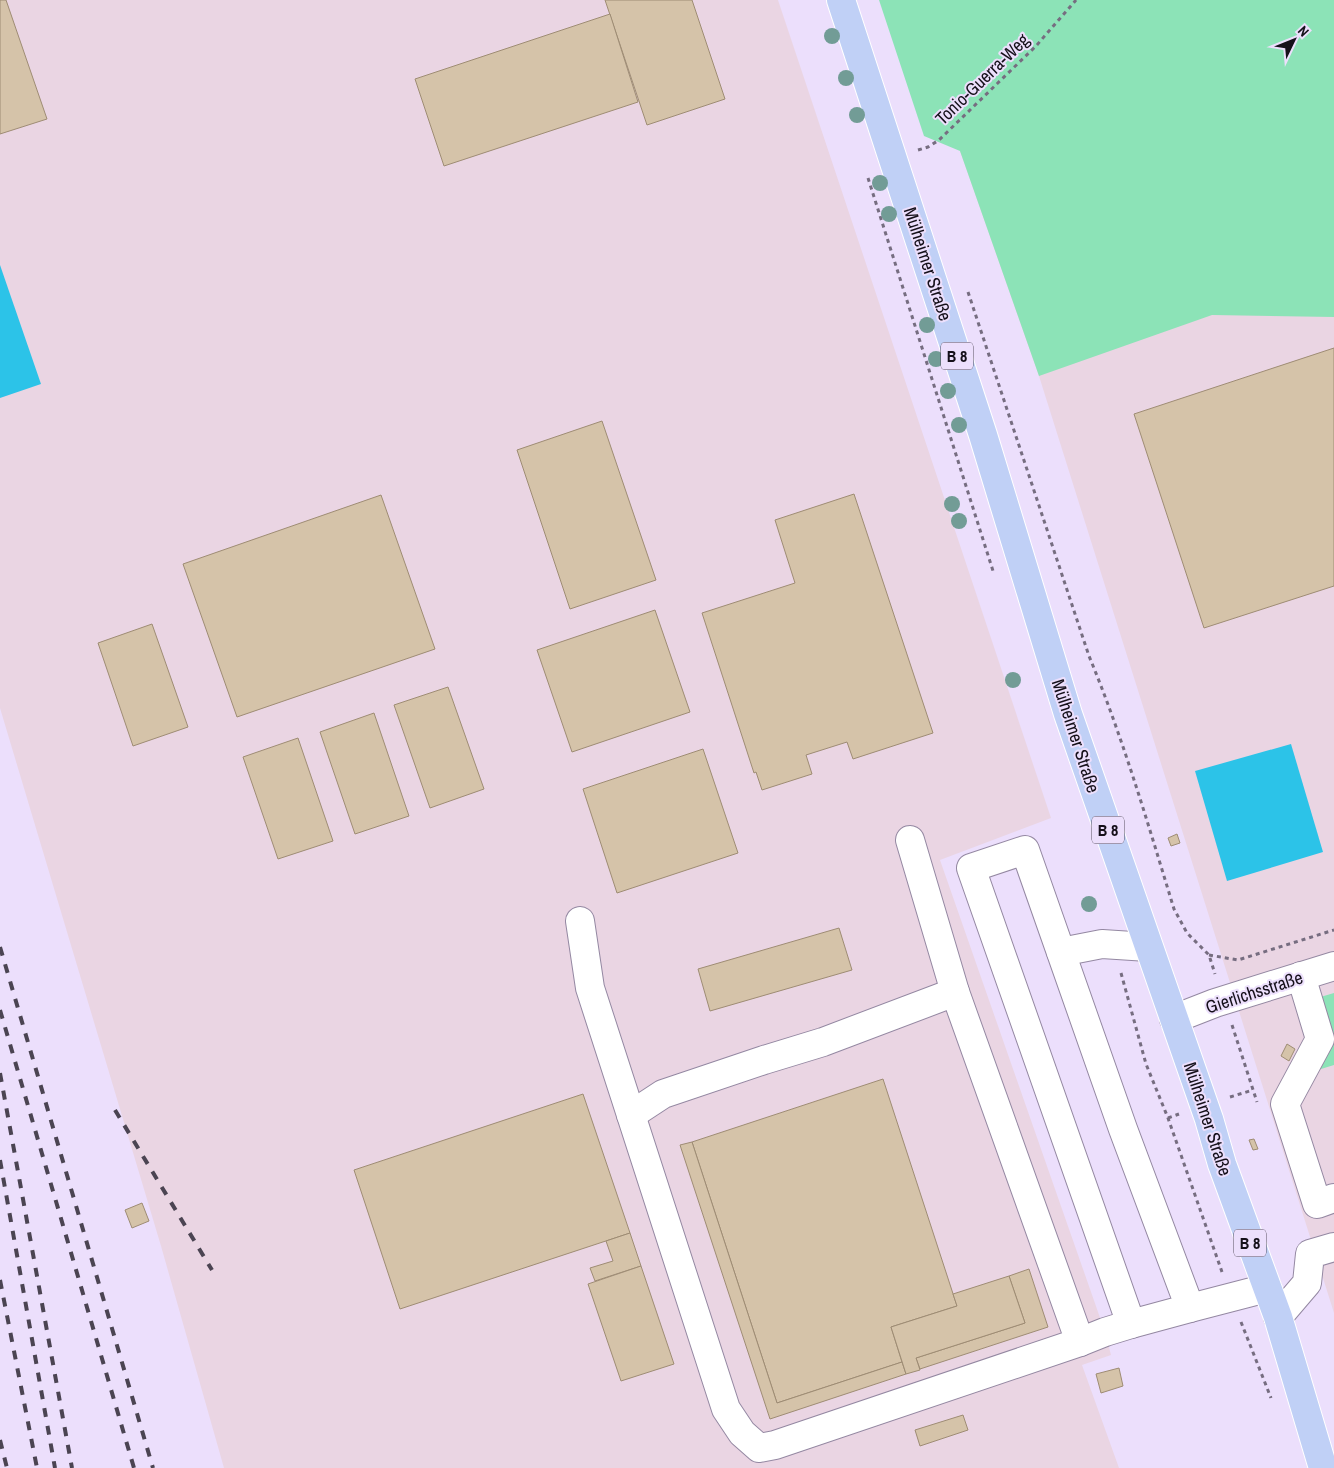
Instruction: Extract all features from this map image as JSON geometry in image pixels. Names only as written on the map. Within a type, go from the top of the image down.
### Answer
[{"type":"main road","name":"Mülheimer Straße","points":[[841,0],[983,435],[1068,714],[1209,1119],[1222,1164],[1278,1317],[1323,1468]]},
{"type":"street","points":[[910,840],[955,992],[1080,1342]]},
{"type":"street","points":[[1131,1324],[971,868],[1025,850],[1123,1129],[1190,1308]]},
{"type":"street","points":[[580,921],[590,988],[726,1409],[756,1458],[775,1445],[1080,1342],[1104,1332],[1267,1288]]},
{"type":"street","points":[[1062,952],[1102,944],[1148,946]]},
{"type":"street","name":"Gierlichsstraße","points":[[1174,1019],[1224,1000],[1334,966]]},
{"type":"street","points":[[1301,976],[1320,1038],[1285,1104],[1316,1204],[1334,1198]]},
{"type":"street","points":[[631,1115],[663,1094],[823,1042],[955,992]]},
{"type":"street","points":[[1278,1317],[1307,1283],[1310,1254],[1334,1247]]},
{"type":"path","name":"Tonio-Guerra-Weg","points":[[894,160],[928,147],[946,134],[1036,46],[1076,0]]},
{"type":"path","points":[[917,140],[920,150]]},
{"type":"path","points":[[967,289],[1089,656],[1124,749],[1174,909],[1187,933],[1209,955],[1259,1109]]},
{"type":"path","points":[[1209,955],[1238,960],[1334,930]]},
{"type":"shaded area","points":[[0,0],[778,0],[1051,818],[940,860],[1105,1332],[1111,1355],[1082,1365],[1119,1468],[224,1468],[161,1246],[0,708]]},
{"type":"shaded area","points":[[960,151],[1334,232],[1334,1313],[1039,376]]},
{"type":"green space","points":[[879,0],[1334,0],[1334,317],[1212,315],[1039,376],[960,151],[924,136]]},
{"type":"green space","points":[[1334,993],[1334,1065],[1321,1069],[1317,998]]},
{"type":"water","points":[[0,265],[41,384],[0,398]]},
{"type":"water","points":[[1291,744],[1323,852],[1227,881],[1195,771]]},
{"type":"building","points":[[0,0],[6,0],[47,119],[0,134]]},
{"type":"building","points":[[605,0],[692,0],[725,99],[647,125]]},
{"type":"building","points":[[610,14],[638,102],[444,166],[415,79]]},
{"type":"building","points":[[1334,348],[1334,586],[1204,628],[1134,414]]},
{"type":"building","points":[[602,421],[656,580],[570,609],[517,450]]},
{"type":"building","points":[[854,494],[933,733],[853,759],[847,742],[806,755],[812,774],[762,790],[756,772],[754,773],[702,613],[795,583],[775,520]]},
{"type":"building","points":[[381,495],[435,649],[237,717],[183,564]]},
{"type":"building","points":[[655,610],[690,712],[572,752],[537,650]]},
{"type":"building","points":[[152,624],[188,727],[133,746],[98,643]]},
{"type":"building","points":[[448,687],[484,789],[430,808],[394,705]]},
{"type":"building","points":[[374,713],[409,816],[355,834],[320,732]]},
{"type":"building","points":[[298,738],[333,841],[278,859],[243,757]]},
{"type":"building","points":[[703,749],[738,853],[617,893],[583,789]]},
{"type":"building","points":[[1177,834],[1180,843],[1171,846],[1168,838]]},
{"type":"building","points":[[839,928],[852,970],[710,1011],[698,969]]},
{"type":"building","points":[[1287,1044],[1295,1049],[1289,1061],[1281,1056]]},
{"type":"building","points":[[883,1079],[957,1306],[891,1327],[902,1362],[777,1403],[692,1142]]},
{"type":"building","points":[[583,1094],[630,1233],[400,1309],[354,1170]]},
{"type":"building","points":[[1254,1139],[1258,1149],[1253,1150],[1249,1140]]},
{"type":"building","points":[[692,1142],[777,1403],[902,1362],[906,1374],[770,1419],[680,1145]]},
{"type":"building","points":[[142,1203],[149,1221],[132,1228],[125,1210]]},
{"type":"building","points":[[630,1233],[641,1266],[595,1281],[590,1268],[613,1261],[606,1241]]},
{"type":"building","points":[[641,1266],[674,1364],[621,1381],[588,1284]]},
{"type":"building","points":[[1029,1269],[1048,1327],[920,1369],[916,1358],[1025,1323],[1009,1276]]},
{"type":"building","points":[[1009,1276],[1025,1323],[916,1358],[920,1370],[906,1374],[891,1327],[957,1306],[953,1294]]},
{"type":"building","points":[[1119,1368],[1123,1386],[1101,1393],[1096,1374]]},
{"type":"building","points":[[963,1415],[968,1430],[920,1446],[915,1430]]},
{"type":"railway","points":[[0,947],[153,1468]]},
{"type":"railway","points":[[0,1010],[134,1468]]},
{"type":"railway","points":[[0,1073],[72,1468]]},
{"type":"railway","points":[[115,1110],[212,1270]]},
{"type":"railway","points":[[0,1160],[55,1468]]},
{"type":"railway","points":[[0,1280],[37,1468]]},
{"type":"railway","points":[[0,1440],[7,1468]]}]
